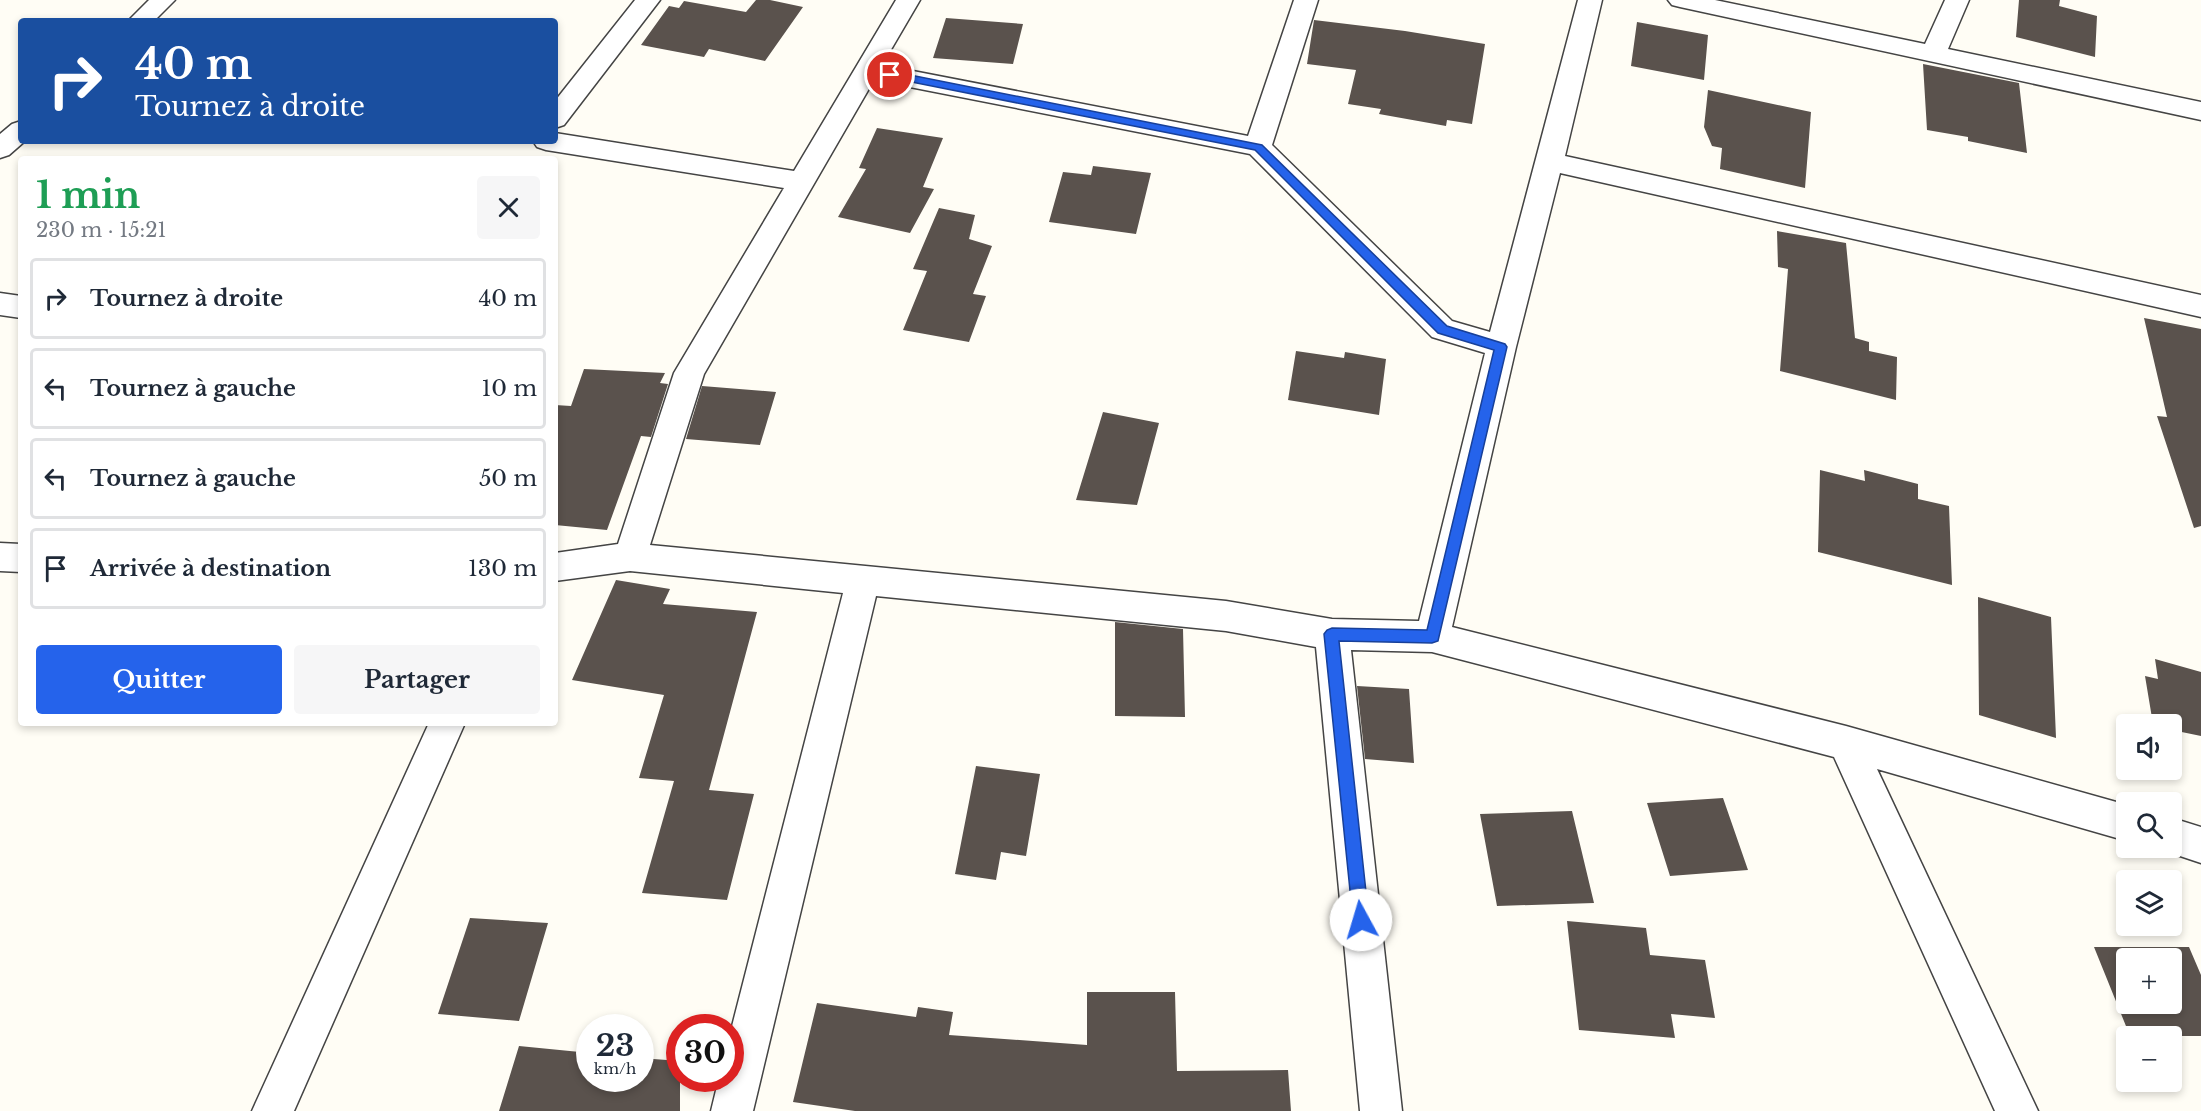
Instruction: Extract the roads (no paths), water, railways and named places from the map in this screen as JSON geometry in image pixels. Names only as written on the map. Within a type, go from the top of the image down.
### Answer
[{"type":"street","points":[[143,18],[163,0]]},
{"type":"street","points":[[558,115],[648,0]]},
{"type":"street","points":[[630,557],[689,373],[908,0]]},
{"type":"street","points":[[1258,147],[1306,0]]},
{"type":"street","points":[[1432,637],[1500,347],[1550,162],[1588,0]]},
{"type":"street","points":[[1680,0],[2201,111]]},
{"type":"street","points":[[1933,54],[1957,0]]},
{"type":"street","points":[[866,70],[1258,147],[1442,330],[1500,347]]},
{"type":"street","points":[[0,149],[18,133]]},
{"type":"street","points":[[558,143],[801,181]]},
{"type":"street","points":[[1550,162],[2201,306]]},
{"type":"street","points":[[0,304],[18,307]]},
{"type":"street","points":[[0,557],[18,558]]},
{"type":"street","points":[[558,567],[630,557],[1226,616],[1332,634],[1432,637],[1846,743],[2116,820]]},
{"type":"street","points":[[732,1111],[863,580]]},
{"type":"street","points":[[1332,634],[1381,1111]]},
{"type":"street","points":[[273,1111],[446,726]]},
{"type":"street","points":[[1846,743],[2017,1111]]},
{"type":"street","points":[[2182,839],[2201,845]]}]
